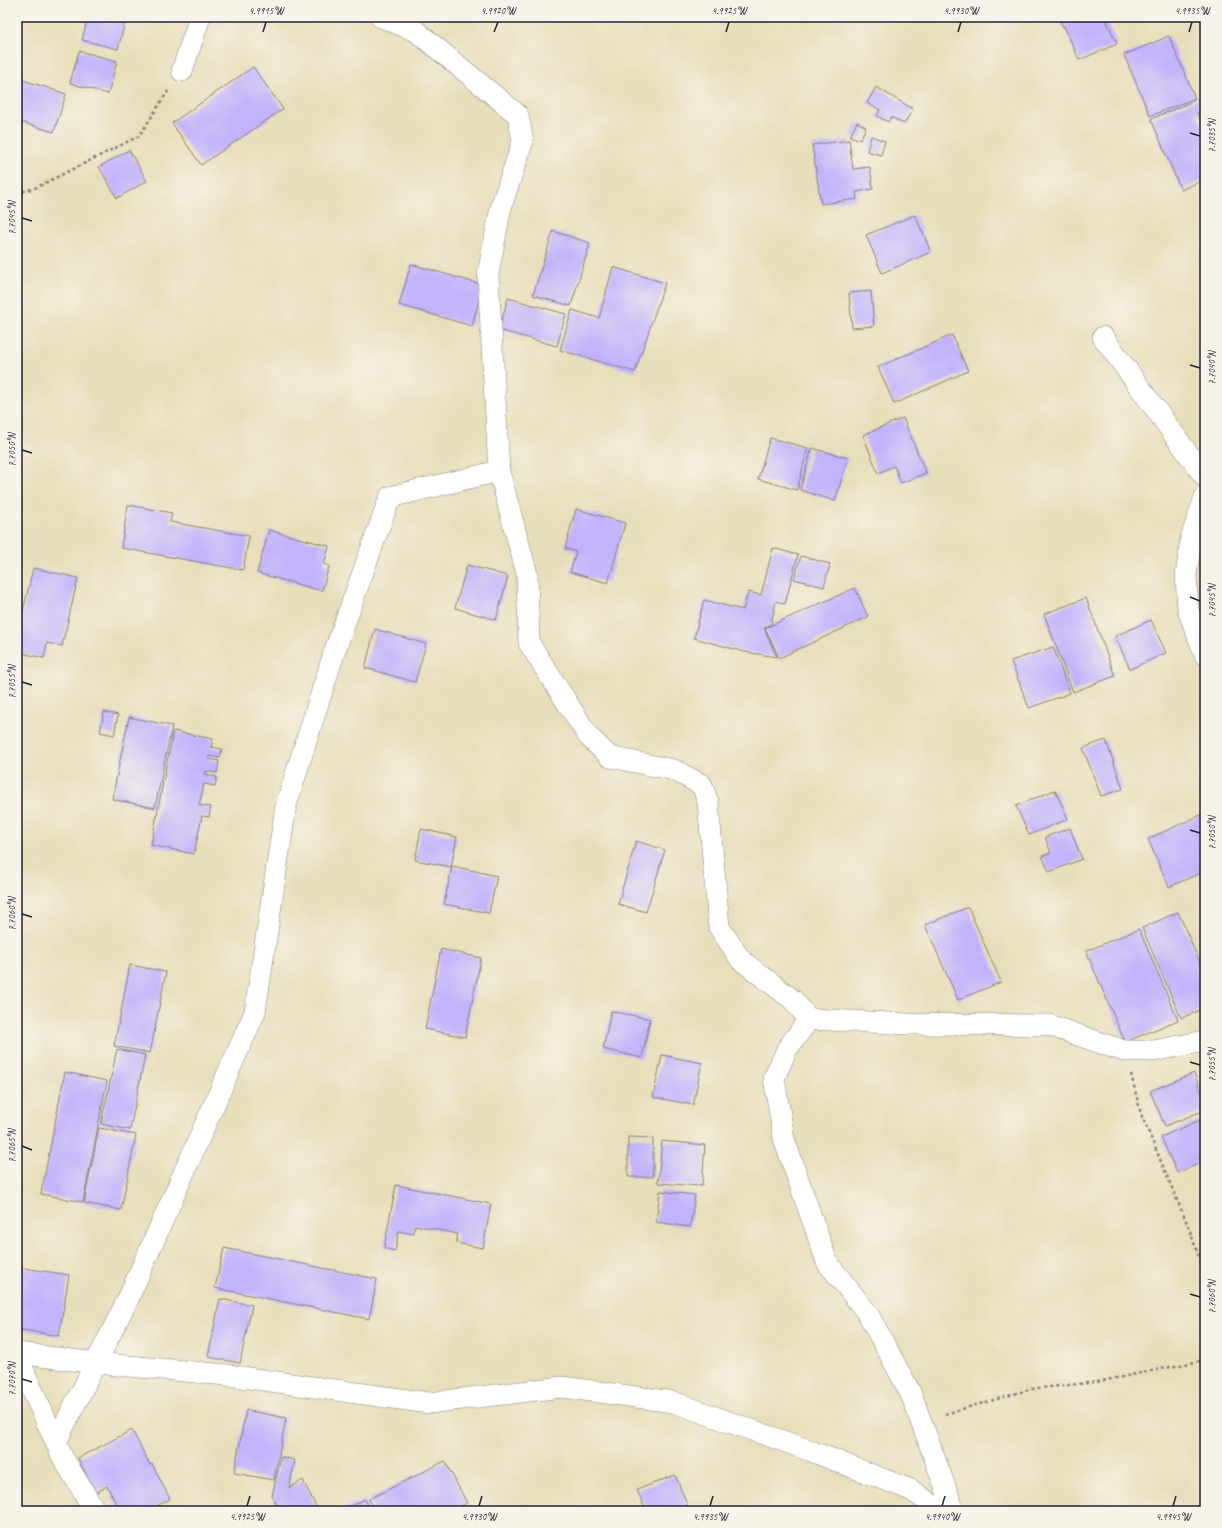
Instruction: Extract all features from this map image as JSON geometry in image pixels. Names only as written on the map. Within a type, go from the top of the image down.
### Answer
[{"type":"street","points":[[182,71],[200,17]]},
{"type":"street","points":[[381,17],[416,31],[518,115],[523,140],[501,207],[488,274],[499,471],[527,574],[529,643],[589,737],[610,757],[674,770],[702,785],[708,802],[719,927],[741,960],[793,1000],[809,1019],[909,1024],[1049,1025],[1124,1051],[1153,1051],[1205,1041]]},
{"type":"street","points":[[1103,337],[1205,477]]},
{"type":"street","points":[[56,1442],[128,1300],[254,1012],[286,805],[335,650],[390,497],[499,471]]},
{"type":"street","points":[[1205,497],[1191,538],[1186,576],[1188,610],[1205,655]]},
{"type":"street","points":[[809,1019],[787,1050],[774,1078],[784,1139],[827,1262],[868,1314],[911,1394],[954,1511]]},
{"type":"street","points":[[17,1353],[96,1363],[228,1375],[429,1403],[562,1387],[673,1402],[811,1451],[911,1490],[941,1511]]},
{"type":"street","points":[[17,1356],[63,1458],[95,1511]]},
{"type":"path","points":[[17,193],[35,188],[139,136],[182,71]]},
{"type":"path","points":[[1124,1051],[1141,1114],[1189,1228],[1205,1275]]},
{"type":"path","points":[[921,1422],[1031,1389],[1097,1382],[1205,1360]]},
{"type":"building","points":[[88,17],[126,17],[118,49],[82,40]]},
{"type":"building","points":[[1058,17],[1105,17],[1117,44],[1079,60],[1064,26],[1063,27]]},
{"type":"building","points":[[1169,36],[1195,98],[1150,116],[1124,55]]},
{"type":"building","points":[[79,51],[117,61],[108,94],[70,83]]},
{"type":"building","points":[[253,67],[283,109],[201,165],[172,123]]},
{"type":"building","points":[[17,78],[66,94],[54,132],[17,121]]},
{"type":"building","points":[[876,87],[913,109],[904,124],[891,117],[888,122],[877,116],[880,110],[867,103]]},
{"type":"building","points":[[1205,96],[1205,109],[1197,113],[1205,131],[1205,179],[1181,190],[1151,119]]},
{"type":"building","points":[[857,122],[866,127],[860,140],[850,136]]},
{"type":"building","points":[[871,136],[885,141],[881,155],[867,151]]},
{"type":"building","points":[[849,140],[853,169],[870,167],[873,189],[856,192],[857,199],[821,204],[812,145]]},
{"type":"building","points":[[129,150],[147,181],[117,198],[99,167]]},
{"type":"building","points":[[915,215],[931,252],[882,273],[866,235]]},
{"type":"building","points":[[553,231],[590,243],[571,306],[533,295]]},
{"type":"building","points":[[411,264],[483,285],[472,326],[399,305]]},
{"type":"building","points":[[613,267],[665,283],[635,372],[560,350],[572,310],[599,318]]},
{"type":"building","points":[[871,291],[874,326],[852,328],[849,293]]},
{"type":"building","points":[[508,298],[566,314],[557,346],[499,330]]},
{"type":"building","points":[[952,335],[968,371],[894,404],[878,367]]},
{"type":"building","points":[[903,418],[926,473],[901,483],[894,466],[878,473],[863,435]]},
{"type":"building","points":[[770,438],[808,448],[797,490],[758,479]]},
{"type":"building","points":[[812,448],[848,458],[835,501],[800,490]]},
{"type":"building","points":[[128,505],[172,513],[170,522],[249,536],[243,570],[121,548]]},
{"type":"building","points":[[576,509],[625,523],[608,583],[570,572],[576,552],[565,548]]},
{"type":"building","points":[[269,530],[329,546],[324,564],[329,566],[322,591],[257,573]]},
{"type":"building","points":[[773,548],[798,555],[785,604],[776,601],[771,624],[764,628],[777,657],[745,652],[694,638],[704,600],[743,610],[748,592],[761,595]]},
{"type":"building","points":[[801,556],[830,564],[824,587],[794,579]]},
{"type":"building","points":[[467,565],[508,576],[496,620],[455,608]]},
{"type":"building","points":[[33,568],[78,578],[62,646],[47,643],[44,658],[17,652],[17,638]]},
{"type":"building","points":[[855,588],[868,617],[779,658],[765,628]]},
{"type":"building","points":[[1086,598],[1115,676],[1073,692],[1044,614]]},
{"type":"building","points":[[1151,620],[1166,653],[1130,669],[1115,636]]},
{"type":"building","points":[[375,629],[426,644],[415,682],[365,668]]},
{"type":"building","points":[[1053,647],[1070,693],[1029,708],[1011,661]]},
{"type":"building","points":[[104,712],[118,715],[114,735],[100,732]]},
{"type":"building","points":[[129,717],[172,726],[155,808],[112,799]]},
{"type":"building","points":[[173,731],[213,739],[211,747],[222,749],[220,758],[209,756],[209,759],[219,761],[217,773],[206,771],[205,774],[217,777],[215,786],[204,784],[199,805],[211,807],[209,817],[202,816],[194,854],[151,845]]},
{"type":"building","points":[[1106,740],[1123,789],[1101,796],[1083,748]]},
{"type":"building","points":[[1055,790],[1068,819],[1029,835],[1016,806]]},
{"type":"building","points":[[1205,813],[1205,871],[1169,887],[1148,839]]},
{"type":"building","points":[[1070,828],[1082,859],[1049,872],[1042,856],[1051,853],[1045,837]]},
{"type":"building","points":[[421,829],[457,837],[451,867],[415,860]]},
{"type":"building","points":[[636,841],[665,850],[646,912],[618,904]]},
{"type":"building","points":[[452,866],[497,876],[489,913],[444,904]]},
{"type":"building","points":[[968,907],[1001,982],[958,1000],[925,925]]},
{"type":"building","points":[[1178,912],[1205,974],[1205,1008],[1181,1018],[1142,928]]},
{"type":"building","points":[[1139,929],[1178,1020],[1125,1042],[1086,951]]},
{"type":"building","points":[[441,949],[481,958],[465,1037],[425,1029]]},
{"type":"building","points":[[130,965],[166,972],[150,1053],[114,1046]]},
{"type":"building","points":[[611,1011],[650,1019],[642,1058],[603,1049]]},
{"type":"building","points":[[117,1049],[145,1055],[130,1130],[101,1124]]},
{"type":"building","points":[[662,1055],[702,1063],[693,1105],[653,1097]]},
{"type":"building","points":[[65,1072],[107,1081],[83,1202],[41,1194]]},
{"type":"building","points":[[1194,1073],[1205,1100],[1205,1110],[1165,1126],[1150,1091]]},
{"type":"building","points":[[1205,1118],[1205,1161],[1177,1173],[1161,1137]]},
{"type":"building","points":[[99,1128],[136,1135],[121,1210],[84,1203]]},
{"type":"building","points":[[628,1137],[653,1138],[653,1177],[628,1177]]},
{"type":"building","points":[[662,1141],[705,1145],[702,1186],[658,1183]]},
{"type":"building","points":[[396,1185],[491,1204],[483,1248],[456,1243],[458,1234],[415,1225],[413,1234],[399,1231],[395,1251],[384,1248]]},
{"type":"building","points":[[660,1191],[695,1195],[690,1227],[656,1222]]},
{"type":"building","points":[[224,1248],[377,1279],[369,1319],[215,1288]]},
{"type":"building","points":[[17,1267],[69,1275],[59,1336],[17,1329]]},
{"type":"building","points":[[220,1299],[252,1305],[240,1363],[208,1357]]},
{"type":"building","points":[[246,1410],[286,1418],[274,1480],[234,1473]]},
{"type":"building","points":[[132,1430],[170,1499],[147,1511],[120,1511],[107,1486],[95,1493],[78,1458]]},
{"type":"building","points":[[281,1457],[295,1460],[289,1488],[303,1480],[318,1511],[280,1511],[272,1496]]},
{"type":"building","points":[[445,1461],[467,1503],[450,1511],[375,1511],[369,1499]]},
{"type":"building","points":[[675,1475],[690,1511],[646,1511],[637,1490]]},
{"type":"building","points":[[365,1499],[371,1511],[340,1511]]}]
